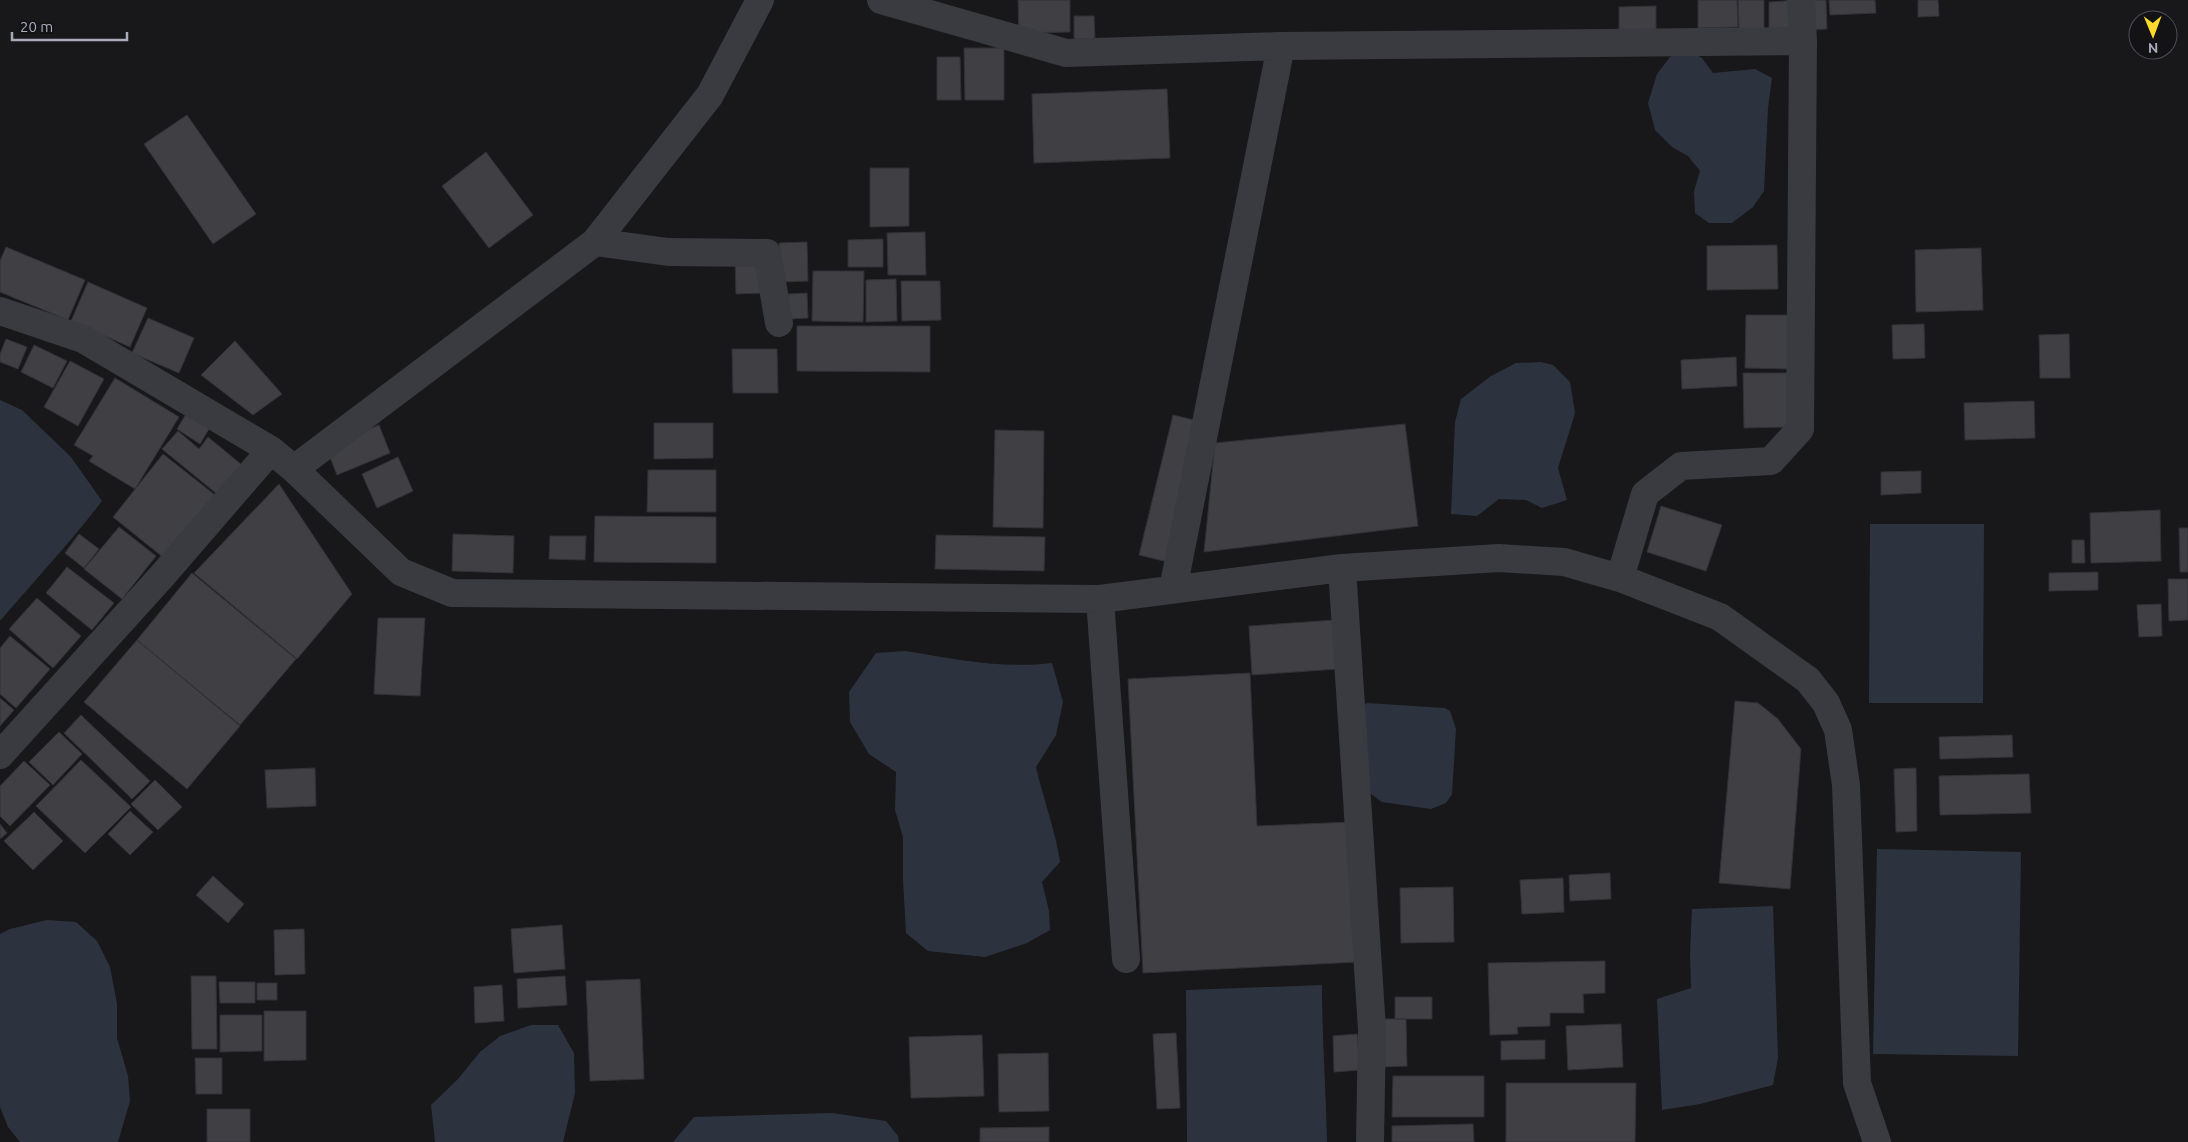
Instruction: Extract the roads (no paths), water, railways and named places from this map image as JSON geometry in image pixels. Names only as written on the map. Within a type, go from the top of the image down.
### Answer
[{"type":"street","points":[[294,469],[595,242],[710,95],[760,0]]},
{"type":"street","points":[[881,0],[1066,54],[1281,46],[1803,41]]},
{"type":"street","points":[[1620,578],[1645,494],[1681,466],[1771,462],[1800,429],[1803,41],[1801,0]]},
{"type":"street","points":[[1173,589],[1281,46]]},
{"type":"street","points":[[595,242],[668,252],[767,253],[779,322]]},
{"type":"street","points":[[0,311],[83,338],[271,450],[294,469],[401,572],[452,593],[1100,599],[1342,568],[1498,558],[1564,562],[1620,578],[1720,617],[1808,680],[1826,703],[1838,730],[1846,785],[1857,1082],[1876,1142]]},
{"type":"street","points":[[0,755],[162,576],[271,450]]},
{"type":"street","points":[[1342,568],[1372,1029],[1370,1142]]},
{"type":"street","points":[[1100,599],[1126,960]]},
{"type":"water","points":[[1689,50],[1702,58],[1713,73],[1755,69],[1772,78],[1768,108],[1764,191],[1753,207],[1732,223],[1709,223],[1695,213],[1694,191],[1700,171],[1688,156],[1672,147],[1655,130],[1648,103],[1657,74],[1670,57]]},
{"type":"water","points":[[1541,362],[1553,365],[1570,382],[1575,413],[1558,468],[1567,500],[1542,508],[1526,500],[1499,499],[1477,516],[1451,514],[1455,422],[1461,399],[1491,376],[1516,363]]},
{"type":"water","points":[[0,400],[22,410],[71,457],[102,501],[65,547],[0,621]]},
{"type":"water","points":[[1870,524],[1984,524],[1983,703],[1869,703]]},
{"type":"water","points":[[905,651],[996,664],[1033,665],[1052,663],[1063,702],[1056,735],[1036,767],[1056,839],[1060,862],[1042,882],[1049,911],[1050,930],[1027,943],[985,957],[928,951],[906,933],[903,837],[895,810],[896,772],[869,754],[850,722],[849,692],[876,653]]},
{"type":"water","points":[[1367,703],[1445,708],[1450,711],[1456,729],[1452,794],[1446,803],[1431,809],[1382,802],[1367,791],[1362,707]]},
{"type":"water","points":[[1877,849],[2021,852],[2018,1056],[1873,1054]]},
{"type":"water","points":[[1773,906],[1778,1058],[1773,1085],[1700,1104],[1662,1110],[1657,999],[1691,988],[1692,909]]},
{"type":"water","points":[[47,920],[76,922],[97,941],[110,967],[117,1004],[117,1038],[128,1076],[130,1101],[118,1142],[20,1142],[8,1127],[0,1107],[0,934],[10,929]]},
{"type":"water","points":[[1322,985],[1327,1142],[1187,1142],[1186,990]]},
{"type":"water","points":[[531,1025],[558,1025],[574,1053],[575,1093],[563,1142],[435,1142],[431,1105],[458,1079],[480,1052],[500,1036]]},
{"type":"water","points":[[832,1113],[886,1121],[898,1136],[899,1142],[673,1142],[694,1117]]}]
